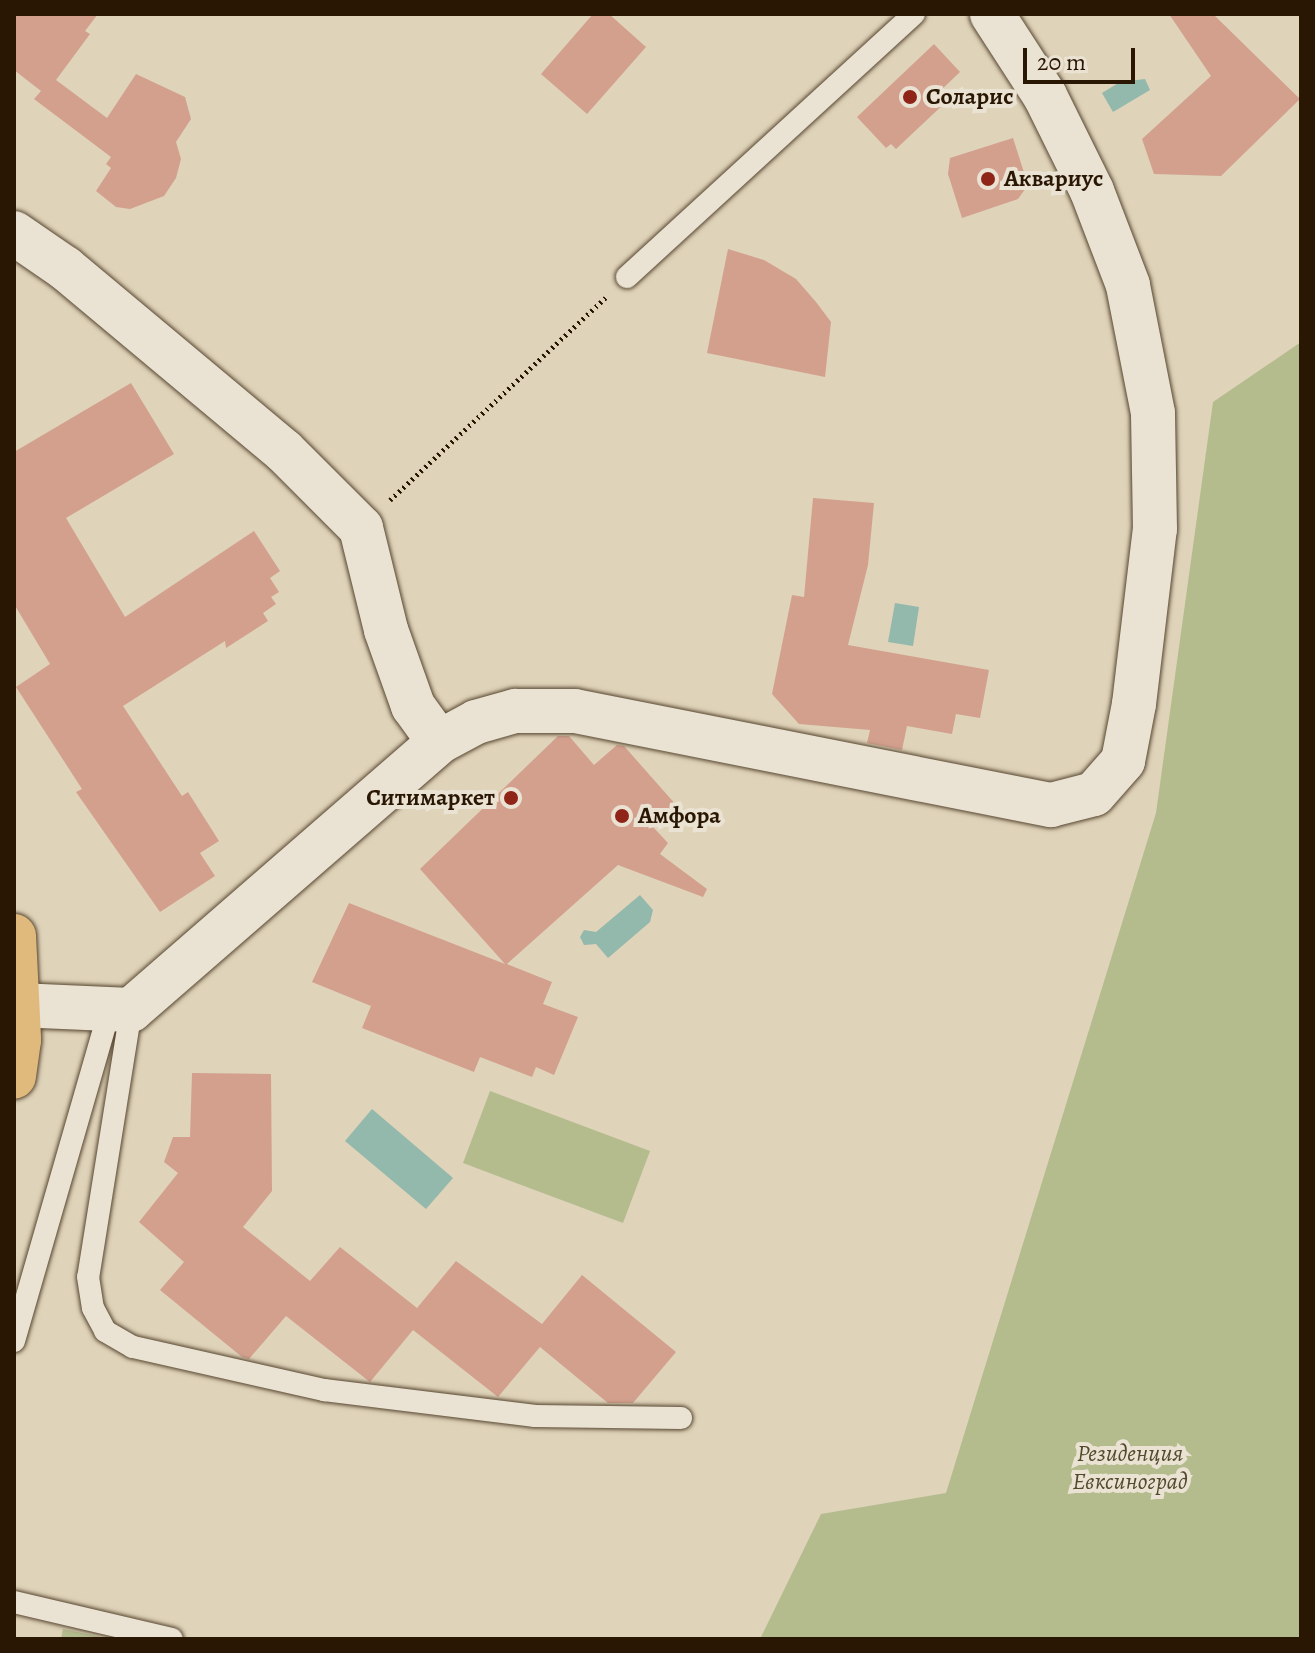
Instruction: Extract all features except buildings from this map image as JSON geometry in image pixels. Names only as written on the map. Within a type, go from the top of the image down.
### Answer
[{"type":"highway","points":[[14,936],[18,1005],[14,1077]]},
{"type":"street","points":[[18,1005],[120,1010],[439,742],[476,722],[515,711],[575,711],[1051,805],[1094,794],[1123,761],[1155,529],[1153,413],[1128,285],[1092,191],[1045,96],[992,14]]},
{"type":"street","points":[[14,233],[65,268],[284,451],[361,528],[386,630],[413,706],[439,742]]},
{"type":"lane","points":[[627,277],[914,14]]},
{"type":"lane","points":[[14,1341],[120,1010]]},
{"type":"lane","points":[[120,1010],[88,1277],[93,1308],[105,1331],[133,1347],[324,1390],[535,1416],[681,1418]]},
{"type":"lane","points":[[14,1602],[172,1639]]},
{"type":"path","points":[[361,528],[627,277]]},
{"type":"green space","name":"Резиденция Евксиноград","points":[[1301,342],[1301,1639],[760,1639],[821,1514],[946,1493],[1156,813],[1213,402]]},
{"type":"green space","points":[[490,1091],[650,1151],[623,1223],[463,1163]]},
{"type":"green space","points":[[63,1629],[110,1639],[61,1639]]},
{"type":"water","points":[[1145,79],[1150,90],[1113,112],[1102,93],[1120,82]]},
{"type":"water","points":[[895,603],[919,607],[913,646],[888,642]]},
{"type":"water","points":[[640,895],[653,910],[650,922],[608,958],[596,944],[584,945],[580,937],[584,930],[596,932]]},
{"type":"water","points":[[372,1109],[453,1178],[426,1209],[345,1141]]},
{"type":"place","name":"Соларис","points":[[910,97]]},
{"type":"place","name":"Аквариус","points":[[988,179]]},
{"type":"place","name":"Ситимаркет","points":[[511,798]]},
{"type":"place","name":"Амфора","points":[[622,816]]}]
